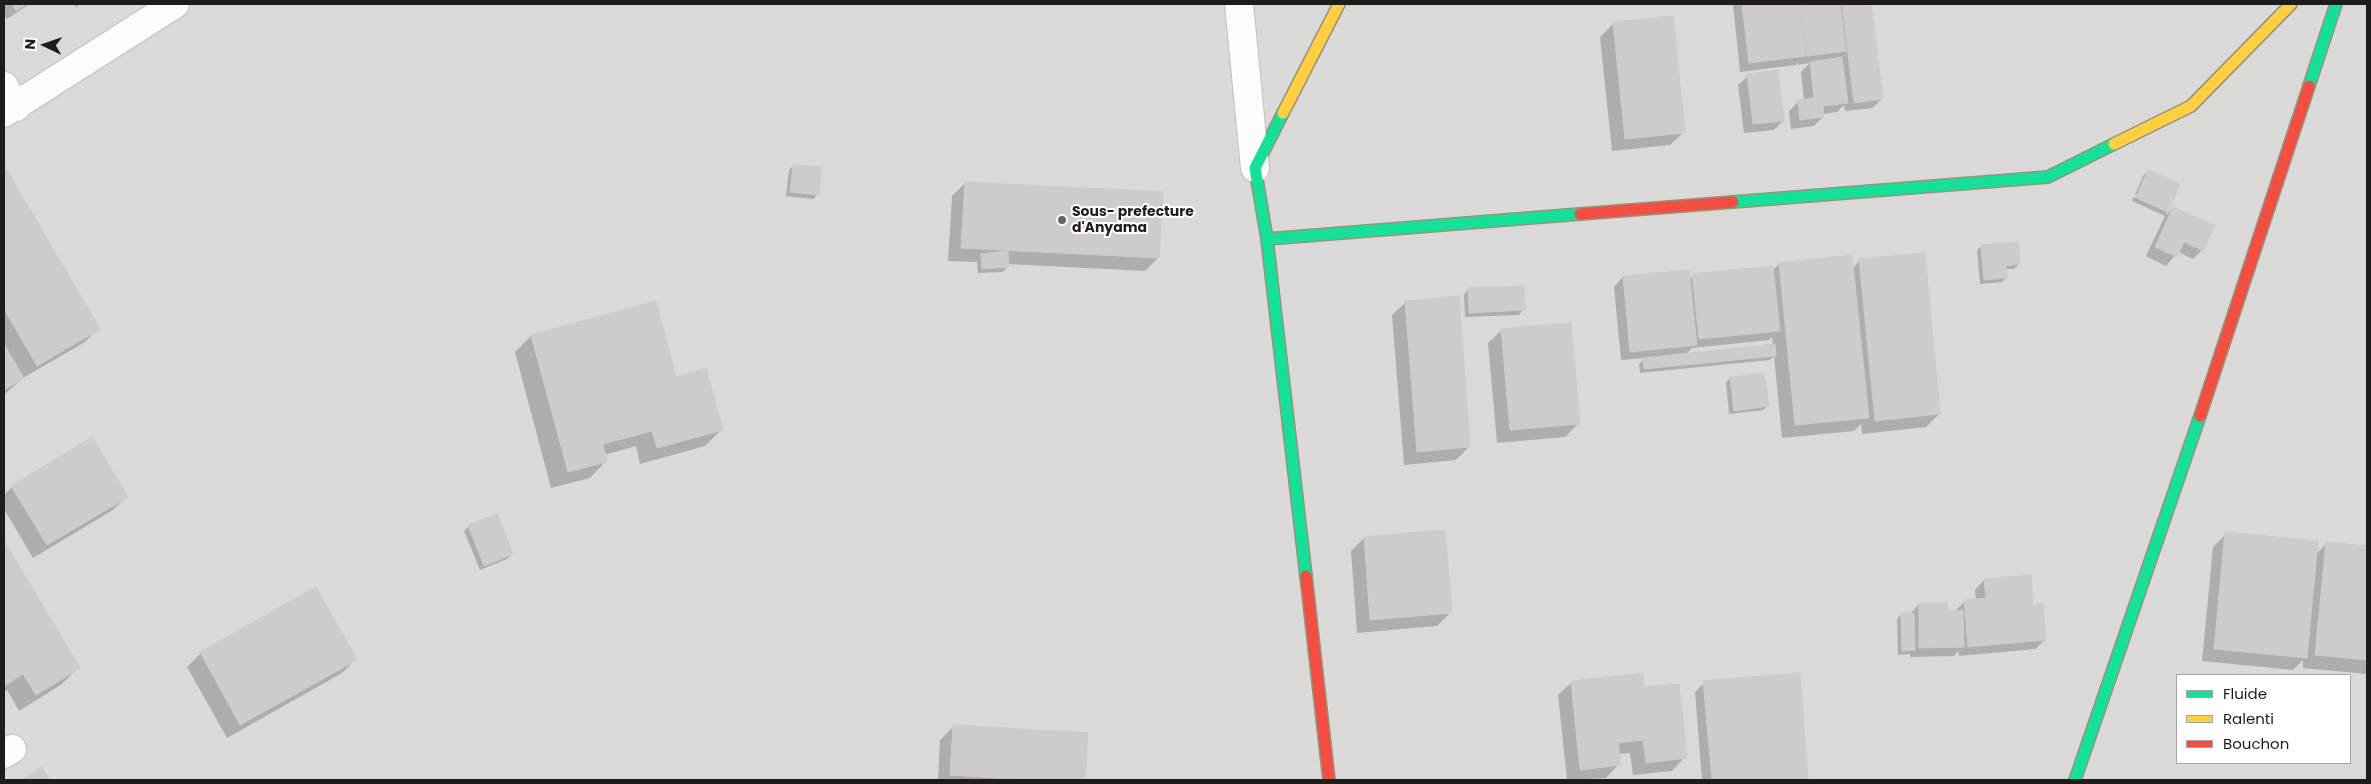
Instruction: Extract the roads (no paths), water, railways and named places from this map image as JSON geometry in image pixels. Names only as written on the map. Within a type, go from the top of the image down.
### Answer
[{"type":"street","points":[[8,102],[175,4]]},
{"type":"street","points":[[1239,4],[1256,168],[1266,238],[1329,780]]},
{"type":"street","points":[[1256,168],[1339,4]]},
{"type":"street","points":[[1266,238],[2048,177],[2191,106],[2290,4]]},
{"type":"street","points":[[2075,780],[2226,339],[2336,4]]},
{"type":"place","name":"Sous- prefecture d'Anyama","points":[[1062,220]]}]
